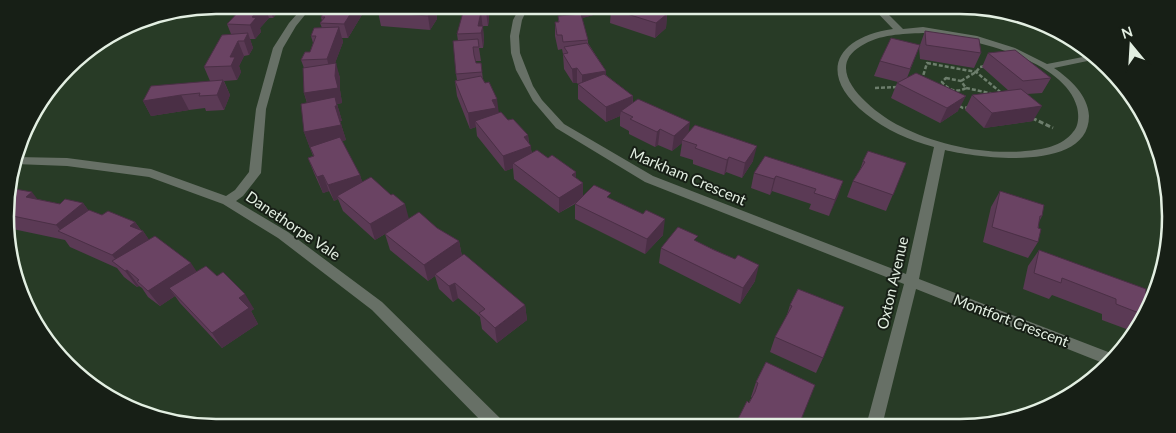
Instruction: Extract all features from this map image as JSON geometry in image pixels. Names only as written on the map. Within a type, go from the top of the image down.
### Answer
[{"type":"street","points":[[227,201],[239,193],[255,174],[261,109],[278,48],[301,14]]},
{"type":"street","name":"Markham Crescent","points":[[521,14],[514,32],[516,55],[530,90],[560,126],[620,164],[648,179],[911,282]]},
{"type":"street","points":[[883,14],[900,31]]},
{"type":"street","points":[[900,31],[940,32],[974,37],[1023,54],[1046,67],[1068,84],[1082,103],[1084,122],[1074,138],[1053,150],[1020,155],[981,154],[940,146],[909,135],[882,121],[861,105],[847,90],[841,72],[844,57],[856,44],[875,36],[900,31]]},
{"type":"street","points":[[1046,67],[1086,59]]},
{"type":"street","name":"Oxton Avenue","points":[[876,419],[911,282],[940,146]]},
{"type":"street","name":"Danethorpe Vale","points":[[22,161],[67,162],[151,173],[227,201],[283,235],[377,306],[490,419]]},
{"type":"street","name":"Montfort Crescent","points":[[911,282],[1105,357]]},
{"type":"path","points":[[920,86],[927,63],[976,72],[1004,95]]},
{"type":"path","points":[[943,84],[942,81],[946,78],[961,81],[976,72],[980,67],[988,66]]},
{"type":"path","points":[[961,81],[966,88]]},
{"type":"path","points":[[935,85],[943,84],[956,91],[966,88],[1004,95]]},
{"type":"path","points":[[911,86],[928,85]]},
{"type":"path","points":[[920,86],[964,108],[998,104],[1004,95]]},
{"type":"path","points":[[847,90],[902,87]]},
{"type":"path","points":[[1026,113],[1033,119],[1074,138]]},
{"type":"building","points":[[236,14],[255,14],[252,17],[256,18],[250,25],[227,24]]},
{"type":"building","points":[[323,14],[350,14],[344,24],[320,23],[325,17],[321,17]]},
{"type":"building","points":[[403,14],[429,14],[428,16]]},
{"type":"building","points":[[463,14],[481,14],[478,26],[483,26],[481,33],[457,34]]},
{"type":"building","points":[[581,14],[588,40],[563,42],[562,35],[557,35],[555,22],[559,22],[558,16]]},
{"type":"building","points":[[627,14],[667,14],[656,23]]},
{"type":"building","points":[[339,27],[327,59],[301,60],[305,52],[310,52],[316,36],[311,36],[314,28]]},
{"type":"building","points":[[925,31],[979,39],[981,53],[926,45]]},
{"type":"building","points":[[248,33],[244,41],[238,41],[230,57],[235,57],[231,66],[204,67],[222,35]]},
{"type":"building","points":[[891,38],[920,45],[910,69],[880,61]]},
{"type":"building","points":[[478,39],[479,47],[473,47],[476,63],[481,63],[482,72],[456,74],[453,41]]},
{"type":"building","points":[[587,43],[606,71],[582,75],[577,68],[572,69],[563,54],[568,53],[564,47]]},
{"type":"building","points":[[1015,50],[1051,78],[1023,81],[988,53]]},
{"type":"building","points":[[336,63],[335,76],[338,88],[304,93],[303,68]]},
{"type":"building","points":[[916,73],[966,96],[947,108],[897,83]]},
{"type":"building","points":[[604,74],[633,96],[606,107],[578,84]]},
{"type":"building","points":[[481,76],[485,83],[489,82],[497,99],[492,100],[496,108],[468,113],[455,81]]},
{"type":"building","points":[[223,80],[217,95],[199,96],[200,93],[143,101],[151,86]]},
{"type":"building","points":[[1021,89],[1042,106],[992,113],[972,95]]},
{"type":"building","points":[[335,97],[337,106],[335,106],[341,125],[304,132],[301,104]]},
{"type":"building","points":[[638,99],[690,122],[674,136],[660,129],[657,132],[630,119],[633,117],[621,111]]},
{"type":"building","points":[[501,112],[508,120],[513,119],[528,135],[524,137],[531,146],[503,156],[475,121]]},
{"type":"building","points":[[695,125],[757,146],[745,163],[729,157],[727,160],[695,148],[697,145],[682,140]]},
{"type":"building","points":[[340,137],[360,175],[328,185],[323,175],[317,177],[308,158],[314,156],[310,147]]},
{"type":"building","points":[[537,150],[548,158],[552,155],[576,172],[572,175],[583,183],[559,198],[513,163]]},
{"type":"building","points":[[868,151],[906,163],[893,195],[853,181],[865,162],[863,161]]},
{"type":"building","points":[[765,156],[843,181],[835,200],[814,193],[816,189],[776,176],[774,179],[754,173]]},
{"type":"building","points":[[371,177],[391,195],[393,194],[405,204],[370,224],[337,196]]},
{"type":"building","points":[[594,185],[611,193],[607,197],[643,214],[646,210],[665,219],[647,239],[575,204]]},
{"type":"building","points":[[15,189],[32,192],[26,197],[60,204],[65,199],[83,203],[56,225],[14,216]]},
{"type":"building","points":[[1000,191],[1044,205],[1038,228],[1041,229],[1038,242],[992,227]]},
{"type":"building","points":[[89,210],[102,215],[108,211],[135,222],[130,226],[143,231],[112,255],[58,231]]},
{"type":"building","points":[[419,212],[437,228],[459,241],[424,265],[385,234]]},
{"type":"building","points":[[678,227],[698,236],[694,240],[714,250],[735,259],[738,255],[759,265],[743,288],[661,248]]},
{"type":"building","points":[[155,236],[191,263],[148,291],[132,274],[112,261]]},
{"type":"building","points":[[1039,250],[1146,289],[1145,297],[1138,313],[1116,304],[1116,299],[1062,278],[1061,283],[1034,273]]},
{"type":"building","points":[[464,254],[525,305],[495,328],[479,313],[485,309],[455,283],[449,286],[435,274]]},
{"type":"building","points":[[206,266],[217,276],[223,272],[245,294],[239,298],[249,308],[212,333],[169,288]]},
{"type":"building","points":[[798,289],[844,307],[823,358],[775,337],[792,306],[790,305]]},
{"type":"building","points":[[766,362],[815,385],[801,419],[738,419],[747,401],[749,403],[755,392],[758,383],[756,382]]}]
